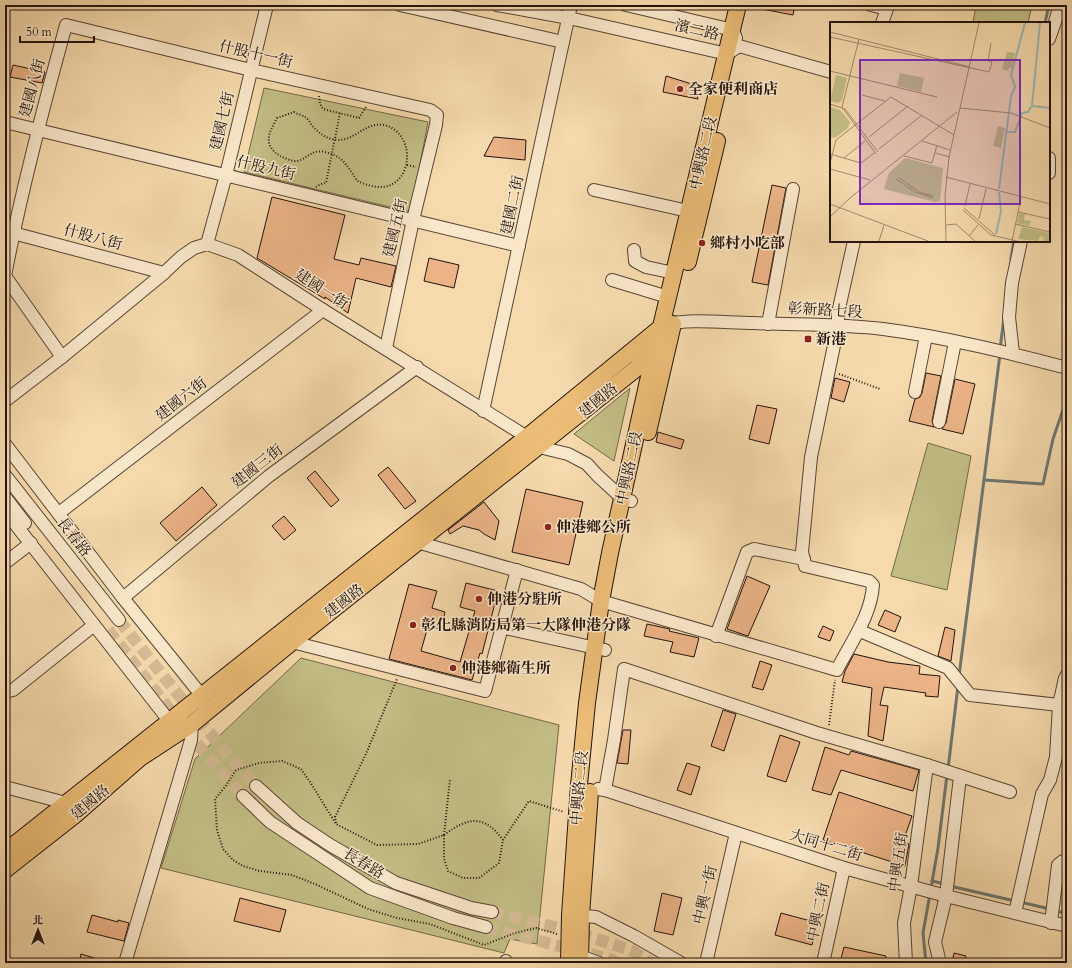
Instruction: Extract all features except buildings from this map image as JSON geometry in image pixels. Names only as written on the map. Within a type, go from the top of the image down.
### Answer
[{"type":"main road","name":"中興路二段","points":[[733,50],[733,30],[738,5]]},
{"type":"main road","name":"中興路二段","points":[[575,959],[569,938],[576,915],[591,788],[600,649],[607,603],[627,500],[664,330],[695,212],[733,50],[748,5]]},
{"type":"main road","name":"中興路二段","points":[[627,500],[664,330],[668,297],[674,273],[695,212]]},
{"type":"main road","name":"建國路","points":[[5,852],[202,696],[533,442],[637,368],[664,330]]},
{"type":"main road","name":"建國路","points":[[5,870],[75,815],[140,758],[192,724],[418,542],[533,442]]},
{"type":"main road","name":"中興路二段","points":[[575,959],[577,816],[591,788]]},
{"type":"street","name":"建國七街","points":[[207,244],[226,175],[267,5]]},
{"type":"street","points":[[400,5],[563,42]]},
{"type":"street","name":"濱二路","points":[[497,5],[569,9],[733,50],[830,72]]},
{"type":"street","name":"濱二路","points":[[626,5],[733,30]]},
{"type":"street","points":[[871,5],[887,10],[882,22]]},
{"type":"street","points":[[1050,36],[1060,5]]},
{"type":"street","name":"建國二街","points":[[483,411],[569,9]]},
{"type":"street","name":"什股十一街","points":[[66,25],[251,70],[430,110],[437,115]]},
{"type":"street","name":"建國八街","points":[[62,356],[5,276],[13,232],[66,25]]},
{"type":"street","name":"建國五街","points":[[386,348],[437,115]]},
{"type":"street","name":"什股九街","points":[[5,122],[519,246]]},
{"type":"street","points":[[768,324],[793,189]]},
{"type":"street","points":[[594,190],[695,212]]},
{"type":"street","name":"什股八街","points":[[13,232],[164,273]]},
{"type":"street","points":[[418,542],[581,589],[607,603],[837,670],[846,652],[860,631],[872,594],[873,585],[869,581],[806,566],[802,552],[811,457],[838,326],[838,313],[854,242]]},
{"type":"street","points":[[1022,242],[1012,283],[1009,317],[1013,353],[1067,368]]},
{"type":"street","points":[[5,401],[164,273],[181,257],[194,248],[207,244]]},
{"type":"street","name":"建國一街","points":[[207,244],[238,255],[322,310],[417,367],[533,442],[568,454],[587,464],[597,475],[627,500]]},
{"type":"street","points":[[634,250],[635,261],[646,268],[674,273]]},
{"type":"street","points":[[612,280],[668,297]]},
{"type":"street","name":"建國六街","points":[[59,513],[322,310]]},
{"type":"street","name":"彰新路七段","points":[[664,330],[768,324],[838,326],[882,329],[1013,353]]},
{"type":"street","points":[[915,392],[926,336]]},
{"type":"street","points":[[939,422],[956,342]]},
{"type":"street","name":"建國三街","points":[[123,598],[269,476],[417,367]]},
{"type":"street","points":[[5,444],[123,598],[202,696],[192,724],[190,740],[125,963]]},
{"type":"street","name":"長春路","points":[[5,475],[119,620]]},
{"type":"street","name":"長春路","points":[[5,497],[108,630]]},
{"type":"street","points":[[5,510],[170,722],[192,724]]},
{"type":"street","points":[[5,563],[31,542]]},
{"type":"street","points":[[716,636],[747,552],[754,549],[804,559]]},
{"type":"street","points":[[292,642],[485,691],[517,570]]},
{"type":"street","points":[[5,692],[13,690],[94,625]]},
{"type":"street","points":[[501,627],[600,649]]},
{"type":"street","points":[[860,631],[948,668],[970,695],[1059,705]]},
{"type":"street","points":[[591,788],[614,740],[624,669],[817,733],[930,766],[1010,792]]},
{"type":"street","points":[[1015,913],[1042,794],[1062,758],[1059,705],[1067,675]]},
{"type":"street","name":"中興五街","points":[[906,963],[904,923],[930,766]]},
{"type":"street","points":[[940,963],[935,942],[946,896],[956,775]]},
{"type":"street","name":"長春路","points":[[256,786],[297,823],[323,841],[396,883],[471,908],[492,912]]},
{"type":"street","points":[[5,787],[66,803]]},
{"type":"street","name":"大同十二街","points":[[591,788],[844,868],[946,896],[1067,926]]},
{"type":"street","name":"長春路","points":[[243,796],[270,822],[370,888],[453,918],[486,927]]},
{"type":"street","name":"中興一街","points":[[706,963],[736,833]]},
{"type":"street","points":[[1051,923],[1058,865],[1067,860]]},
{"type":"street","name":"中興二街","points":[[823,963],[844,868]]},
{"type":"street","points":[[576,915],[596,917],[634,936],[681,963]]},
{"type":"street","points":[[575,959],[599,963]]},
{"type":"path","points":[[318,85],[320,104],[323,109],[359,118],[371,97]]},
{"type":"path","points":[[294,112],[306,117],[323,137],[341,140],[367,127],[380,124],[392,128],[400,135],[408,151],[407,166],[401,177],[390,185],[379,187],[368,185],[357,180],[344,162],[332,153],[323,151],[313,152],[297,161],[285,159],[273,151],[269,145],[269,132],[277,118],[294,112]]},
{"type":"path","points":[[326,183],[340,113]]},
{"type":"path","points":[[829,370],[880,388]]},
{"type":"path","points":[[336,824],[336,817],[366,754],[400,670]]},
{"type":"path","points":[[829,725],[837,670]]},
{"type":"path","points":[[503,840],[495,830],[480,822],[468,822],[454,827],[444,835],[418,844],[377,846],[336,824],[301,769],[282,761],[260,763],[236,770],[215,799],[217,830],[223,849],[233,860],[243,866],[260,871],[292,874],[368,909],[397,918],[430,924],[484,945],[515,933],[536,928],[569,938]]},
{"type":"path","points":[[450,779],[444,835],[444,858],[448,871],[463,878],[479,878],[499,863],[503,840],[529,801],[577,816]]},
{"type":"shaded area","points":[[976,5],[1032,5],[1028,22],[973,22]]},
{"type":"shaded area","points":[[264,88],[428,122],[411,212],[244,172]]},
{"type":"shaded area","points":[[630,388],[614,461],[574,434]]},
{"type":"shaded area","points":[[928,443],[971,456],[947,590],[891,576]]},
{"type":"shaded area","points":[[301,658],[559,725],[537,944],[510,939],[504,953],[161,868],[195,759]]},
{"type":"waterway","points":[[1045,22],[1049,5]]},
{"type":"waterway","points":[[1011,259],[1014,242]]},
{"type":"waterway","points":[[1000,349],[1004,318]]},
{"type":"waterway","points":[[959,676],[1000,354]]},
{"type":"waterway","points":[[984,480],[1043,484],[1053,439],[1067,398]]},
{"type":"waterway","points":[[948,769],[958,686]]},
{"type":"waterway","points":[[931,888],[938,848],[947,775]]},
{"type":"waterway","points":[[932,881],[945,884]]},
{"type":"waterway","points":[[950,886],[1015,901]]},
{"type":"waterway","points":[[926,963],[923,933],[930,894]]},
{"type":"waterway","points":[[1020,902],[1050,909]]},
{"type":"waterway","points":[[1055,911],[1067,913]]},
{"type":"tunnel","points":[[119,620],[176,692],[256,786]]},
{"type":"tunnel","points":[[108,630],[190,736],[243,796]]},
{"type":"tunnel","points":[[492,912],[575,932],[631,950],[651,963]]},
{"type":"tunnel","points":[[486,927],[612,960],[617,963]]},
{"type":"place","name":"全家便利商店","points":[[680,89]]},
{"type":"place","name":"鄉村小吃部","points":[[702,243]]},
{"type":"place","name":"新港","points":[[808,339]]},
{"type":"place","name":"伸港鄉公所","points":[[548,527]]},
{"type":"place","name":"伸港分駐所","points":[[479,599]]},
{"type":"place","name":"彰化縣消防局第一大隊伸港分隊","points":[[413,625]]},
{"type":"place","name":"伸港鄉衛生所","points":[[453,668]]}]
